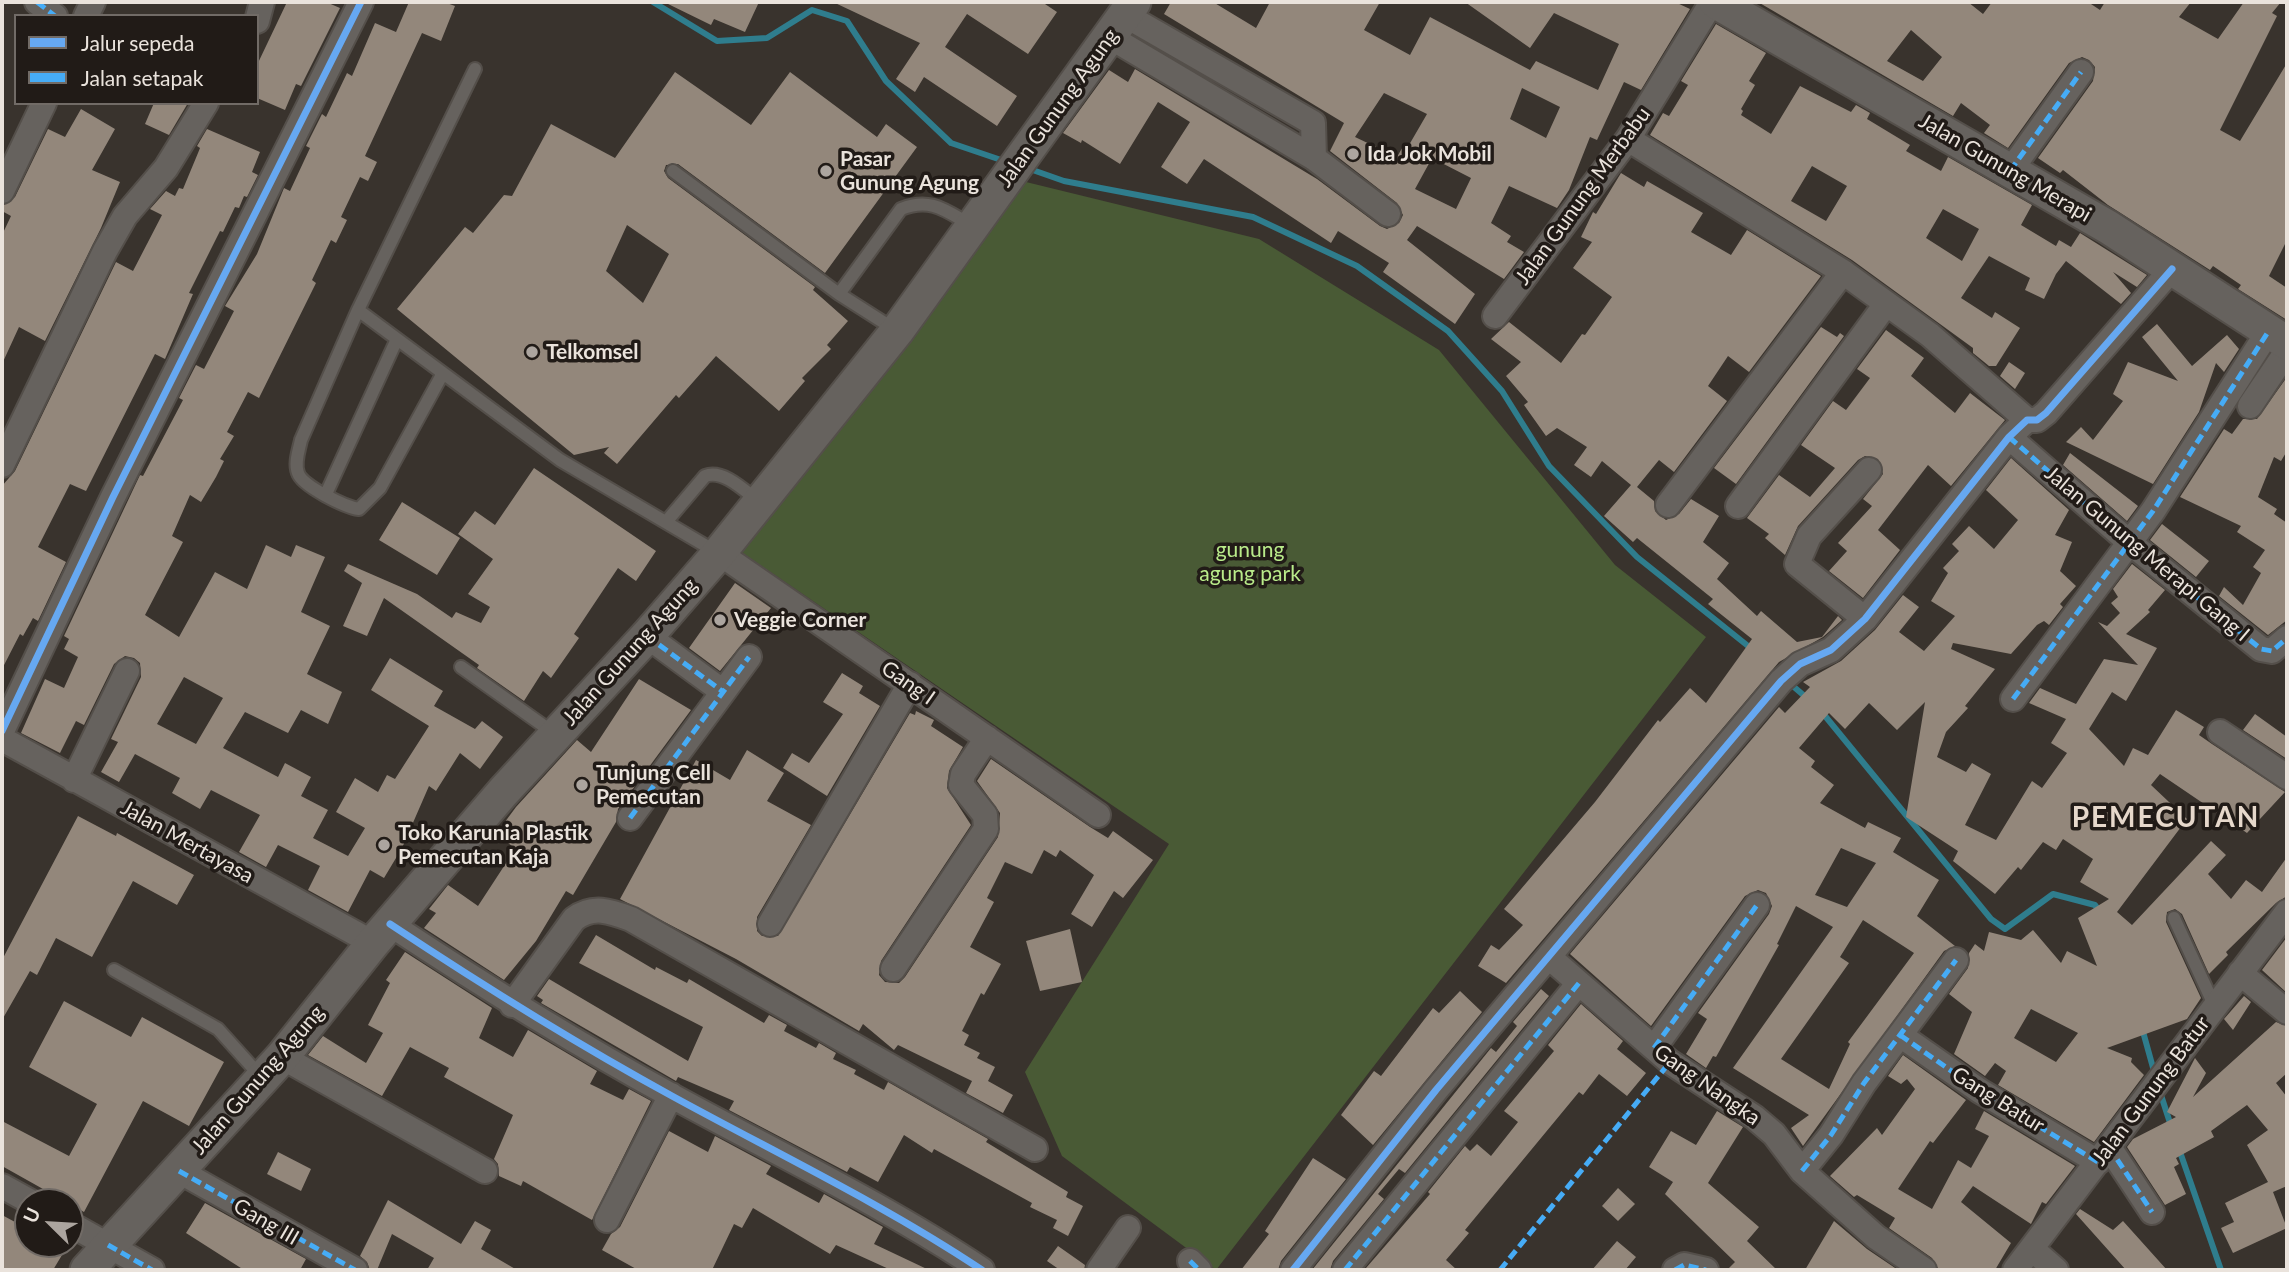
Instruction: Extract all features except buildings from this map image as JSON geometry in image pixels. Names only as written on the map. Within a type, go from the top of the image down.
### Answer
[{"type":"main road","name":"Jalan Gunung Merapi","points":[[1714,2],[2108,227],[2281,342]]},
{"type":"main road","name":"Jalan Gunung Agung","points":[[87,1270],[272,1068],[382,934],[555,734],[647,636],[719,553],[897,331],[1123,18]]},
{"type":"street","points":[[37,2],[52,14]]},
{"type":"street","points":[[2,731],[113,497],[361,2]]},
{"type":"street","name":"Jalan Gunung Merbabu","points":[[1495,316],[1628,139],[1714,2]]},
{"type":"street","points":[[1123,18],[1313,123],[1314,158],[1388,214]]},
{"type":"street","points":[[2010,171],[2081,72]]},
{"type":"street","points":[[2,191],[43,105]]},
{"type":"street","points":[[2,465],[105,251],[125,216],[166,168],[205,105]]},
{"type":"street","name":"Jalan Gunung Merapi Gang I","points":[[1628,139],[1843,272],[1930,335],[2129,542],[2261,649],[2272,651],[2287,638]]},
{"type":"street","points":[[1293,1270],[1411,1120],[1781,681],[1800,664],[1831,650],[1865,620],[2018,429],[2046,413],[2172,269]]},
{"type":"street","points":[[1668,505],[1843,272]]},
{"type":"street","points":[[1738,506],[1886,304]]},
{"type":"street","points":[[2250,406],[2281,342]]},
{"type":"street","points":[[2013,699],[2173,481],[2281,342]]},
{"type":"street","points":[[1865,620],[1797,564],[1809,536],[1869,470]]},
{"type":"street","name":"Gang I","points":[[719,553],[1098,815]]},
{"type":"street","points":[[647,636],[722,691]]},
{"type":"street","points":[[630,818],[749,657]]},
{"type":"street","points":[[74,779],[127,671]]},
{"type":"street","points":[[770,924],[910,684]]},
{"type":"street","points":[[2220,732],[2287,777]]},
{"type":"street","points":[[893,969],[986,830],[985,815],[961,785],[963,774],[987,738]]},
{"type":"street","name":"Jalan Mertayasa","points":[[2,739],[74,779],[382,934],[671,1095],[924,1231],[982,1270]]},
{"type":"street","points":[[1654,1048],[1757,905]]},
{"type":"street","points":[[512,1005],[574,919],[586,910],[608,911],[631,919],[1035,1149]]},
{"type":"street","name":"Jalan Gunung Batur","points":[[2015,1270],[2287,912]]},
{"type":"street","name":"Gang Nangka","points":[[1549,957],[1654,1048],[1714,1092],[1754,1116],[1774,1134],[1802,1171],[1876,1237],[1924,1270]]},
{"type":"street","points":[[1802,1171],[1831,1135],[1955,960]]},
{"type":"street","points":[[2240,973],[2287,1012]]},
{"type":"street","points":[[1345,1270],[1579,983]]},
{"type":"street","name":"Gang Batur","points":[[1900,1035],[1980,1091],[2104,1155]]},
{"type":"street","points":[[272,1068],[485,1171]]},
{"type":"street","points":[[607,1220],[671,1095]]},
{"type":"street","points":[[2104,1155],[2152,1212]]},
{"type":"street","name":"Gang III","points":[[179,1171],[355,1270]]},
{"type":"street","points":[[1099,1270],[1128,1228]]},
{"type":"street","points":[[84,1232],[152,1270]]},
{"type":"street","points":[[2032,1249],[2056,1270]]},
{"type":"street","points":[[1675,1270],[1684,1265],[1706,1270]]},
{"type":"lane","points":[[443,373],[380,488],[368,502],[359,509],[349,507],[304,483],[298,474],[296,461],[301,440],[358,310],[475,69]]},
{"type":"lane","points":[[673,171],[839,293],[897,331]]},
{"type":"lane","points":[[839,293],[901,209],[916,203],[935,205],[973,226]]},
{"type":"lane","points":[[358,310],[560,460],[719,553]]},
{"type":"lane","points":[[326,494],[397,339]]},
{"type":"lane","points":[[666,522],[705,476],[712,473],[760,502]]},
{"type":"lane","points":[[461,667],[555,734]]},
{"type":"lane","points":[[2174,918],[2215,1007]]},
{"type":"lane","points":[[114,970],[218,1029],[272,1068]]},
{"type":"green space","name":"gunung agung park","points":[[1026,182],[1259,239],[1439,350],[1615,565],[1706,637],[1216,1270],[1062,1156],[1025,1072],[1169,844],[741,552]]},
{"type":"waterway","points":[[653,2],[717,41],[767,38],[812,10],[847,21],[886,81],[951,143],[1007,162]]},
{"type":"waterway","points":[[1027,168],[1064,181],[1253,217],[1357,266],[1448,331],[1502,391],[1549,466],[1637,557],[1753,650]]},
{"type":"waterway","points":[[1787,681],[1808,699]]},
{"type":"waterway","points":[[1821,711],[1991,919],[2005,929],[2053,894],[2095,905],[2101,914]]},
{"type":"waterway","points":[[2142,1028],[2155,1075]]},
{"type":"waterway","points":[[2160,1092],[2172,1129]]},
{"type":"waterway","points":[[2179,1149],[2221,1270]]},
{"type":"marked path","points":[[37,2],[52,14]]},
{"type":"marked path","points":[[2010,171],[2081,72]]},
{"type":"marked path","points":[[2013,699],[2153,511],[2268,332]]},
{"type":"marked path","points":[[2009,437],[2129,542],[2261,649],[2272,651],[2287,638]]},
{"type":"marked path","points":[[647,636],[722,691]]},
{"type":"marked path","points":[[630,818],[749,657]]},
{"type":"marked path","points":[[1654,1048],[1757,905]]},
{"type":"marked path","points":[[1802,1171],[1831,1135],[1864,1083],[1956,960]]},
{"type":"marked path","points":[[1345,1270],[1579,983]]},
{"type":"marked path","points":[[1900,1035],[1980,1091],[2098,1162]]},
{"type":"marked path","points":[[1500,1270],[1670,1062]]},
{"type":"marked path","points":[[2109,1147],[2152,1212]]},
{"type":"marked path","points":[[179,1171],[355,1270]]},
{"type":"marked path","points":[[108,1245],[152,1270]]},
{"type":"marked path","points":[[1190,1261],[1199,1270]]},
{"type":"marked path","points":[[1675,1270],[1684,1265],[1706,1270]]},
{"type":"cycle path","points":[[2,731],[113,497],[361,2]]},
{"type":"cycle path","points":[[1293,1270],[1436,1090],[1781,681],[1800,664],[1831,650],[1865,619],[2009,437],[2027,420],[2037,420],[2046,413],[2172,269]]},
{"type":"cycle path","points":[[390,924],[600,1055],[868,1201],[982,1270]]},
{"type":"place","name":"Ida Jok Mobil","points":[[1353,154]]},
{"type":"place","name":"Pasar Gunung Agung","points":[[826,171]]},
{"type":"place","name":"Telkomsel","points":[[532,352]]},
{"type":"place","name":"Veggie Corner","points":[[720,620]]},
{"type":"place","name":"Tunjung Cell Pemecutan","points":[[582,785]]},
{"type":"place","name":"Toko Karunia Plastik Pemecutan Kaja","points":[[384,845]]},
{"type":"district","name":"PEMECUTAN","points":[[2166,818]]}]
